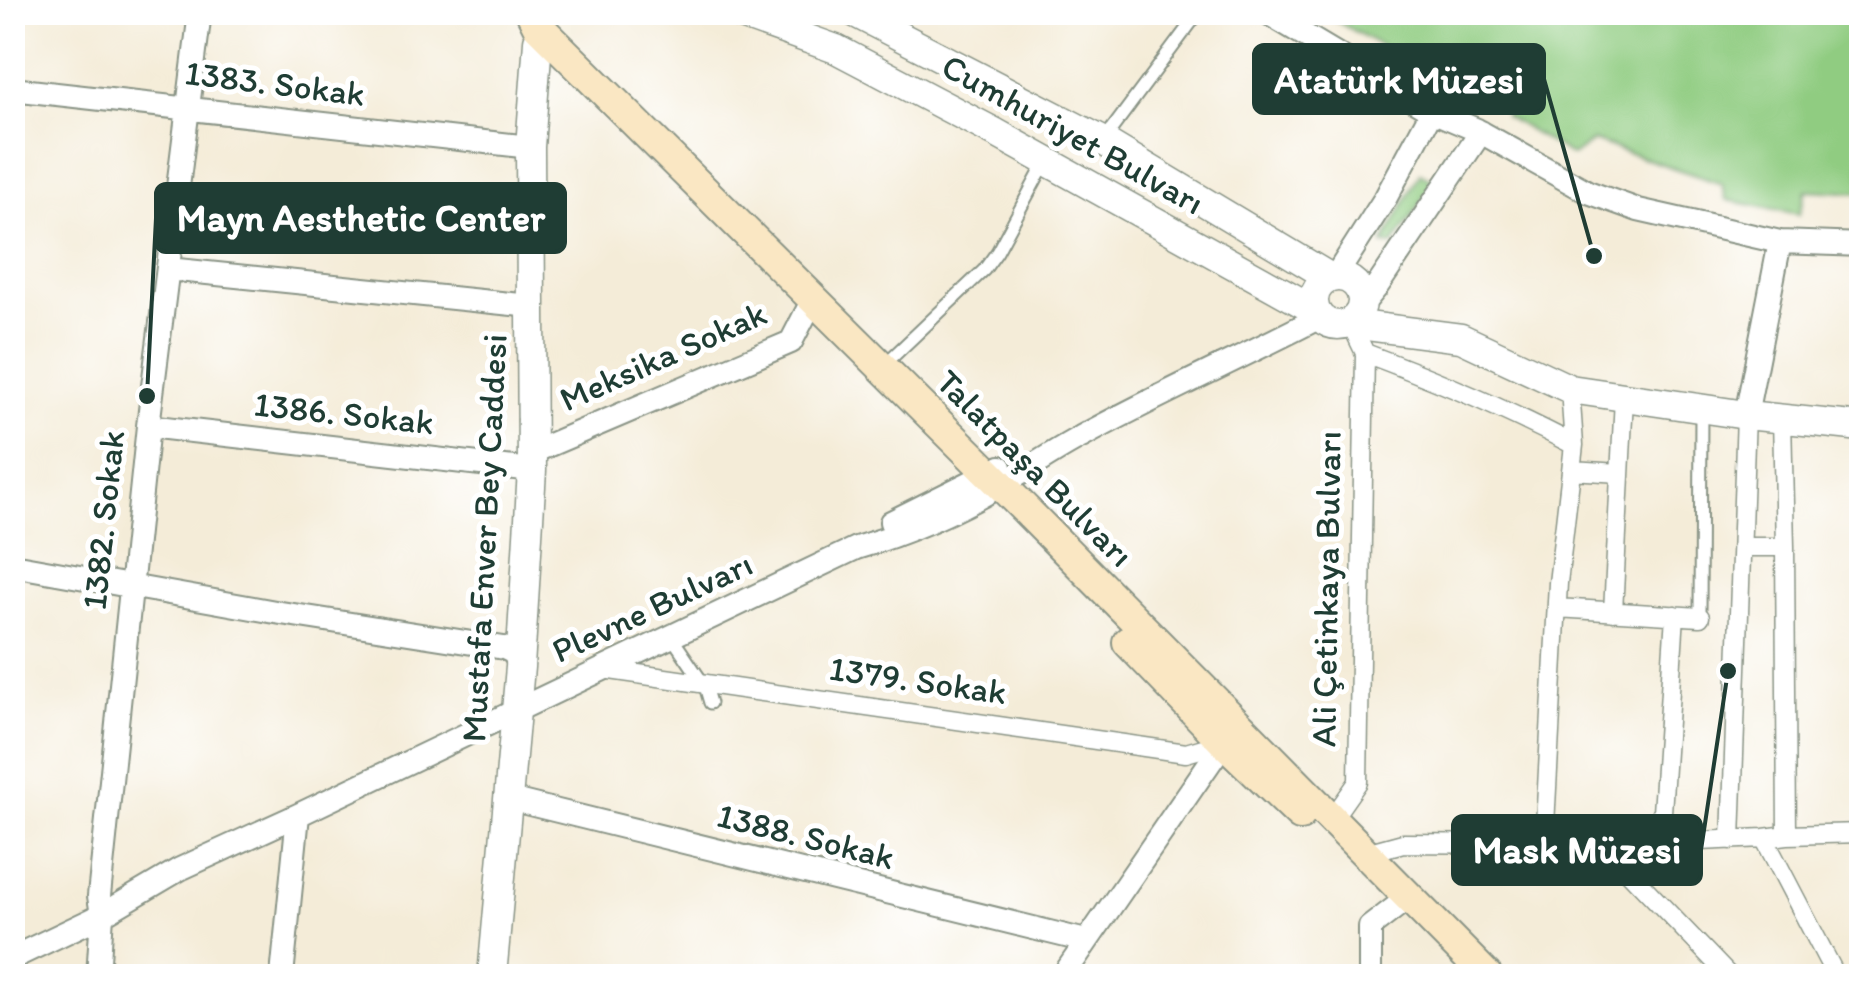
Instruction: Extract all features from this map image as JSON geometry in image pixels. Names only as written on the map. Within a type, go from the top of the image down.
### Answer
[{"type":"main road","name":"Talatpaşa Bulvarı","points":[[516,12],[807,311],[1332,819],[1487,976]]},
{"type":"main road","name":"Talatpaşa Bulvarı","points":[[534,27],[538,26],[881,368],[1224,742],[1463,976]]},
{"type":"street","name":"1382. Sokak","points":[[98,976],[102,915],[98,896],[148,426],[200,12]]},
{"type":"street","name":"Cumhuriyet Bulvarı","points":[[733,12],[836,49],[1318,314]]},
{"type":"street","name":"Cumhuriyet Bulvarı","points":[[853,12],[1103,141],[1333,277]]},
{"type":"street","points":[[1266,12],[1432,111],[1481,132],[1588,192],[1638,210],[1780,242],[1862,245]]},
{"type":"street","name":"Mustafa Enver Bey Caddesi","points":[[497,975],[533,461],[530,147],[534,27]]},
{"type":"street","name":"1383. Sokak","points":[[12,89],[530,147]]},
{"type":"street","points":[[1432,111],[1386,197],[1333,277],[1314,294],[1318,314],[1330,324],[1344,325],[1355,315],[1481,132]]},
{"type":"street","points":[[1732,840],[1746,415],[1780,242]]},
{"type":"street","points":[[168,268],[531,306]]},
{"type":"street","points":[[1333,277],[1343,277],[1360,290],[1355,315],[1365,353],[1462,390],[1574,445]]},
{"type":"street","name":"Meksika Sokak","points":[[533,461],[792,342],[807,311]]},
{"type":"street","points":[[987,483],[1246,355],[1318,314]]},
{"type":"street","points":[[1355,315],[1367,326],[1461,338],[1570,389],[1746,415],[1862,427]]},
{"type":"street","name":"Ali Çetinkaya Bulvarı","points":[[1332,819],[1358,782],[1365,353]]},
{"type":"street","points":[[1544,844],[1557,608],[1574,445],[1570,389]]},
{"type":"street","points":[[1613,612],[1624,398]]},
{"type":"street","points":[[1782,418],[1788,835]]},
{"type":"street","name":"1386. Sokak","points":[[148,426],[533,461]]},
{"type":"street","points":[[1571,470],[1620,473]]},
{"type":"street","name":"Plevne Bulvarı","points":[[12,958],[102,915],[180,869],[856,548],[884,526],[987,483]]},
{"type":"street","points":[[1743,546],[1786,546]]},
{"type":"street","points":[[12,566],[504,648],[514,653],[520,667]]},
{"type":"street","points":[[1557,608],[1700,616]]},
{"type":"street","points":[[1660,844],[1675,615]]},
{"type":"street","name":"1379. Sokak","points":[[602,669],[708,694],[1186,752],[1224,742]]},
{"type":"street","points":[[1062,976],[1224,742]]},
{"type":"street","name":"1388. Sokak","points":[[509,799],[1086,942]]},
{"type":"street","points":[[282,976],[298,816]]},
{"type":"street","points":[[1366,853],[1403,842],[1660,844],[1862,833]]},
{"type":"street","points":[[1764,838],[1836,976]]},
{"type":"street","points":[[1612,844],[1628,870],[1729,976]]},
{"type":"street","points":[[1370,976],[1370,927],[1396,907]]},
{"type":"lane","points":[[1103,141],[1200,12]]},
{"type":"lane","points":[[881,368],[984,270],[1046,162]]},
{"type":"lane","points":[[1700,616],[1701,408]]},
{"type":"lane","points":[[670,636],[708,694]]},
{"type":"green space","points":[[1321,13],[1842,13],[1861,20],[1861,193],[1806,190],[1799,214],[1726,200],[1722,184],[1593,141],[1572,156],[1505,116],[1511,98],[1425,60],[1411,62]]},
{"type":"green space","points":[[1420,173],[1435,181],[1393,245],[1383,244]]},
{"type":"place","name":"Atatürk Müzesi","points":[[1594,256]]},
{"type":"place","name":"Mayn Aesthetic Center","points":[[147,396]]},
{"type":"place","name":"Mask Müzesi","points":[[1728,671]]}]
